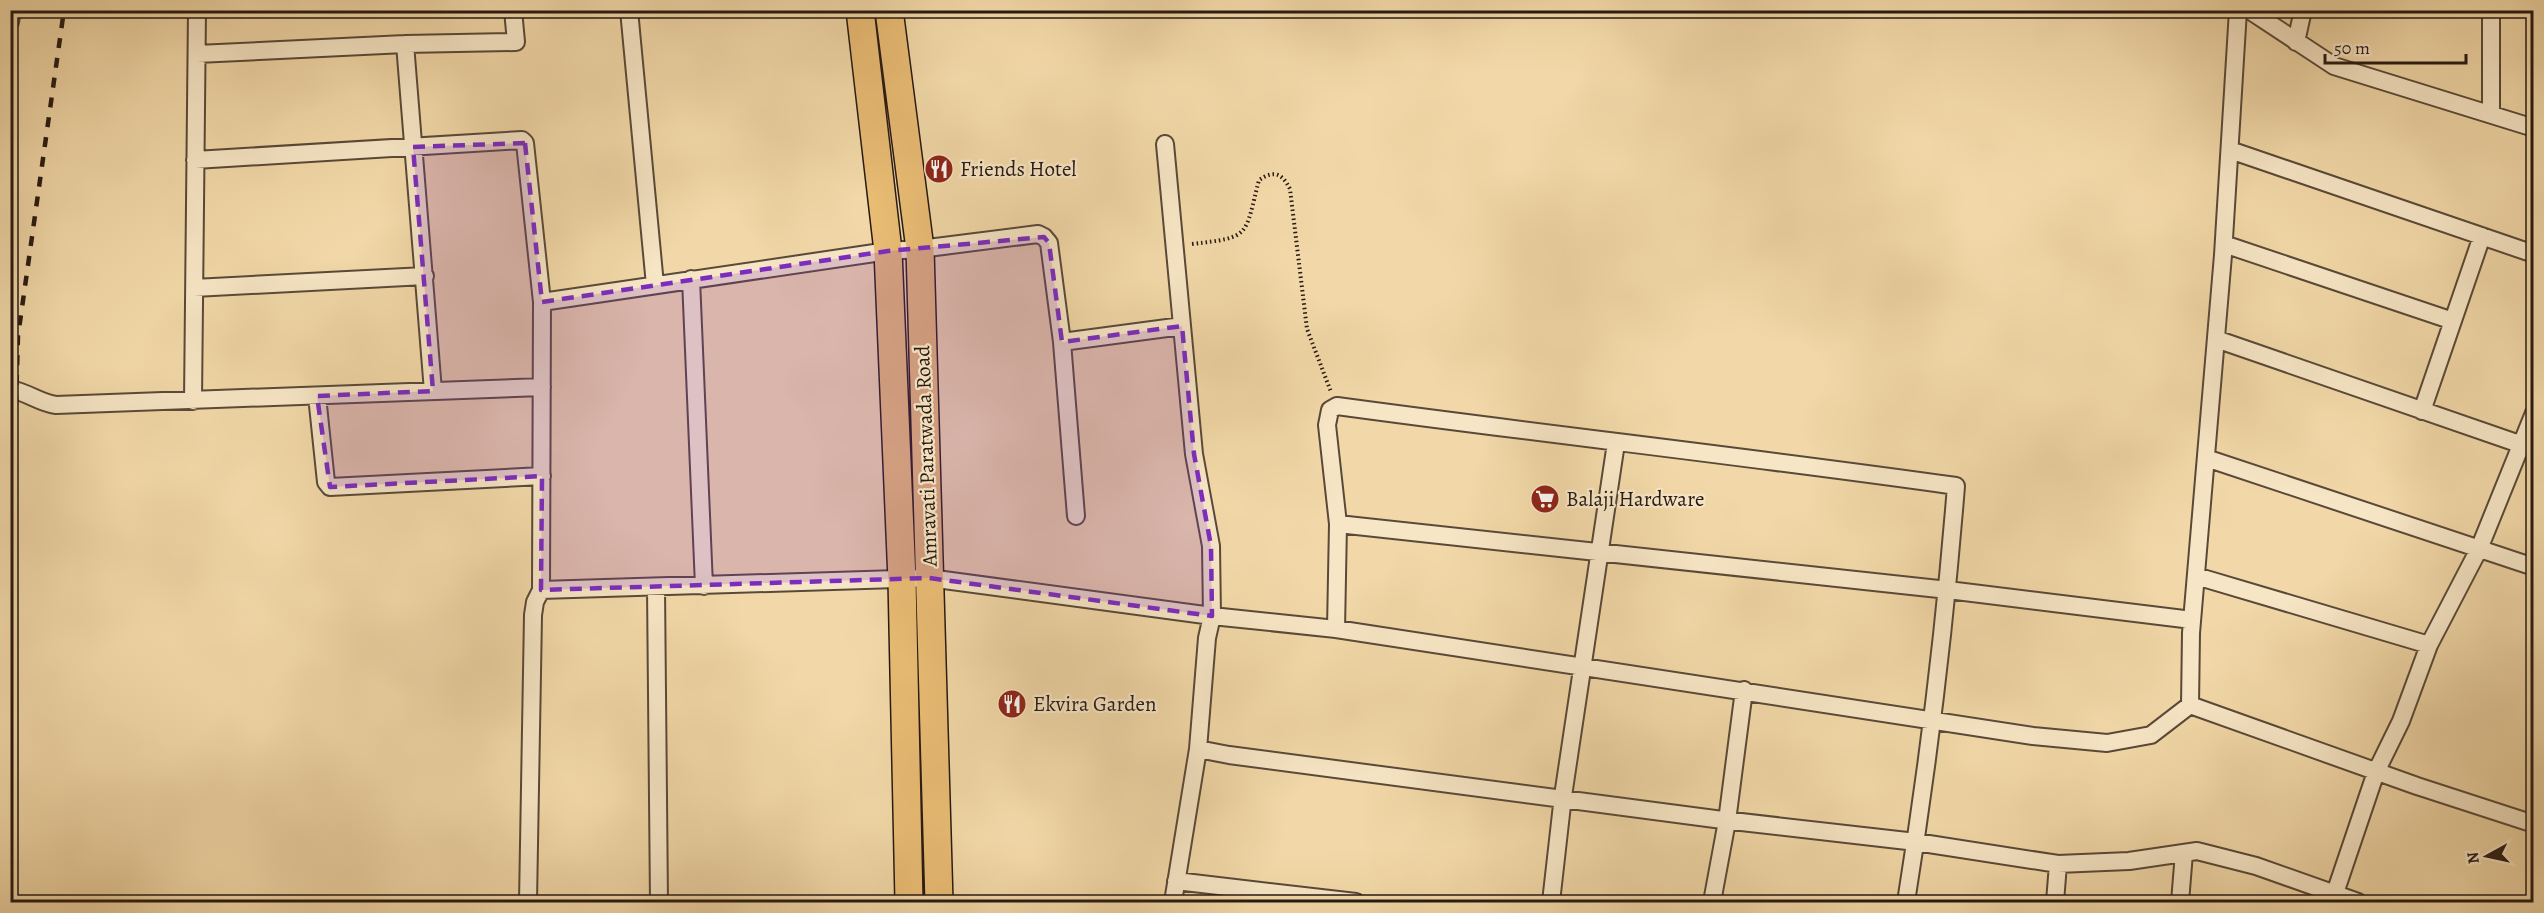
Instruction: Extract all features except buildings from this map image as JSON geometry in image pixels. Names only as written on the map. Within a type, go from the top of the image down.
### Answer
[{"type":"main road","name":"Amravati Paratwada Road","points":[[860,10],[888,251],[903,580],[909,903]]},
{"type":"main road","name":"Amravati Paratwada Road","points":[[889,10],[920,249],[939,903]]},
{"type":"street","points":[[10,22],[12,10]]},
{"type":"street","points":[[193,401],[196,10]]},
{"type":"street","points":[[197,54],[405,44],[516,42],[513,10]]},
{"type":"street","points":[[629,10],[655,285]]},
{"type":"street","points":[[2190,705],[2192,620],[2224,244],[2238,10]]},
{"type":"street","points":[[2248,10],[2334,66],[2534,128]]},
{"type":"street","points":[[2296,42],[2303,10]]},
{"type":"street","points":[[2491,10],[2491,114]]},
{"type":"street","points":[[405,44],[433,391]]},
{"type":"street","points":[[195,160],[522,140],[525,142],[542,302],[542,590],[535,602],[533,615],[528,903]]},
{"type":"street","points":[[1166,144],[1194,454],[1211,546],[1212,616],[1207,638],[1198,749],[1173,903]]},
{"type":"street","points":[[2230,150],[2534,254]]},
{"type":"street","points":[[542,302],[888,251],[1038,234],[1049,243],[1062,342],[1076,516]]},
{"type":"street","points":[[2422,411],[2482,236]]},
{"type":"street","points":[[2224,244],[2453,321]]},
{"type":"street","points":[[194,288],[425,276]]},
{"type":"street","points":[[691,279],[704,586]]},
{"type":"street","points":[[1062,342],[1182,326]]},
{"type":"street","points":[[2216,339],[2528,447]]},
{"type":"street","points":[[10,389],[25,392],[47,404],[56,405],[542,387]]},
{"type":"street","points":[[317,396],[326,482],[330,487],[542,476]]},
{"type":"street","points":[[1336,629],[1338,524],[1327,425],[1330,410],[1337,406],[1956,486],[1948,590],[1906,903]]},
{"type":"street","points":[[2333,898],[2376,772],[2401,721],[2429,645],[2528,447],[2534,413]]},
{"type":"street","points":[[1551,903],[1563,799],[1616,443]]},
{"type":"street","points":[[2206,458],[2534,567]]},
{"type":"street","points":[[1338,524],[1948,590],[2192,620]]},
{"type":"street","points":[[2196,576],[2429,645]]},
{"type":"street","points":[[542,590],[929,579],[1212,616],[1336,629],[2033,736],[2107,742],[2151,735],[2190,705]]},
{"type":"street","points":[[656,588],[660,903]]},
{"type":"street","points":[[1712,903],[1727,821],[1744,690]]},
{"type":"street","points":[[2190,705],[2376,772],[2534,824]]},
{"type":"street","points":[[1198,749],[1727,821],[1916,842],[2058,864],[2129,861],[2197,852],[2256,866],[2333,898],[2358,903]]},
{"type":"street","points":[[2180,903],[2184,853]]},
{"type":"street","points":[[2055,903],[2058,864]]},
{"type":"street","points":[[1176,881],[1356,903]]},
{"type":"path","points":[[1175,246],[1231,240],[1242,234],[1248,224],[1259,180],[1267,174],[1276,173],[1284,176],[1290,189],[1307,329],[1337,406]]},
{"type":"highlighted area","points":[[525,143],[542,302],[888,251],[1044,237],[1049,243],[1062,342],[1182,326],[1194,454],[1211,546],[1212,616],[929,578],[541,590],[542,476],[330,487],[317,396],[433,391],[413,147]]},
{"type":"railway","points":[[10,605],[18,336],[64,10]]},
{"type":"place","name":"Friends Hotel","points":[[939,169]]},
{"type":"place","name":"Balaji Hardware","points":[[1545,499]]},
{"type":"place","name":"Ekvira Garden","points":[[1012,704]]}]
